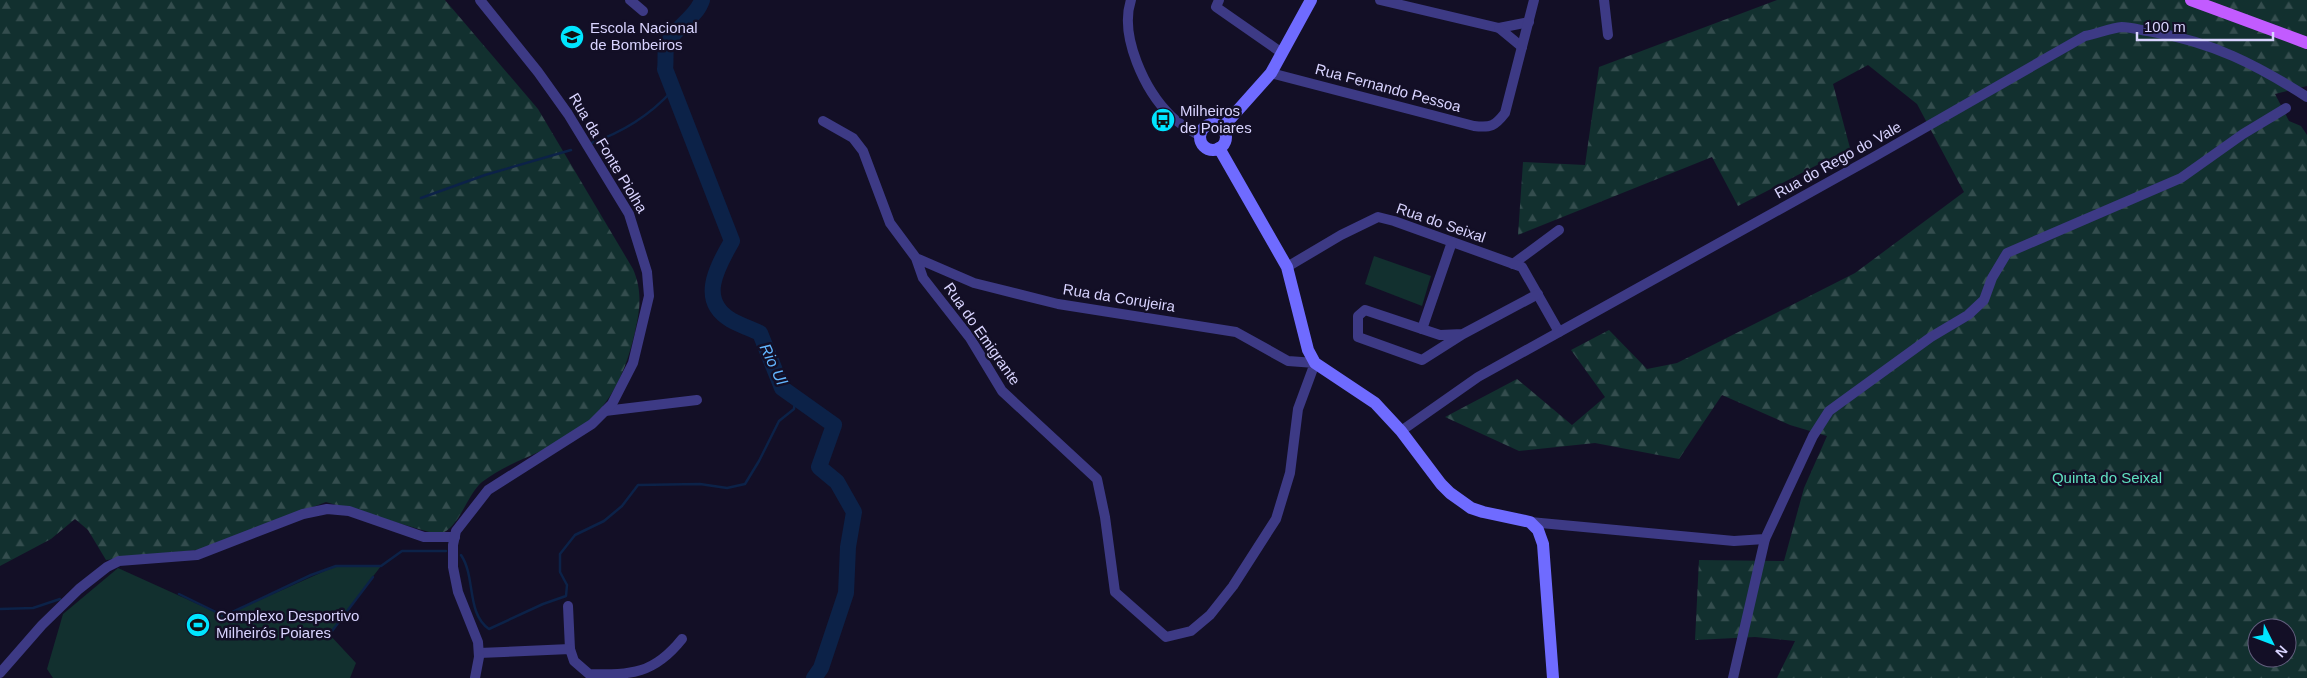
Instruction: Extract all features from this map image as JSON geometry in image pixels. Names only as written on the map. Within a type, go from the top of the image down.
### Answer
[{"type":"main road","points":[[2191,0],[2307,43]]},
{"type":"main road","points":[[2211,0],[2307,36]]},
{"type":"street","name":"Rua da Fonte Piolha","points":[[475,678],[478,671],[478,642],[458,592],[453,567],[456,530],[488,490],[592,424],[612,404],[633,364],[649,296],[647,272],[629,214],[568,114],[538,72],[480,0]]},
{"type":"street","points":[[630,0],[643,11]]},
{"type":"street","points":[[1131,0],[1127,12],[1128,30],[1136,61],[1146,82],[1171,116],[1200,136],[1206,148],[1218,148],[1226,139],[1222,128]]},
{"type":"street","points":[[1219,0],[1216,8],[1282,53]]},
{"type":"street","points":[[1222,128],[1271,73],[1311,0]]},
{"type":"street","points":[[1380,0],[1499,28],[1528,22]]},
{"type":"street","points":[[1499,28],[1522,47],[1534,0]]},
{"type":"street","points":[[1604,0],[1608,35]]},
{"type":"street","name":"Rua do Rego do Vale","points":[[1401,431],[1470,382],[1864,163],[2085,36],[2123,27],[2205,44],[2236,56],[2268,72],[2307,97]]},
{"type":"street","name":"Rua Fernando Pessoa","points":[[1271,73],[1474,126],[1486,127],[1497,124],[1505,113],[1522,47]]},
{"type":"street","points":[[1733,678],[1765,539],[1813,436],[1829,411],[1931,337],[1968,315],[1984,300],[1992,278],[2006,253],[2181,178],[2243,134],[2286,108]]},
{"type":"street","name":"Rua do Emigrante","points":[[823,122],[853,138],[863,150],[890,223],[916,258],[923,278],[970,338],[1002,392],[1097,479],[1105,517],[1115,592],[1166,637],[1191,632],[1210,615],[1233,586],[1276,519],[1290,473],[1298,408],[1316,364]]},
{"type":"street","points":[[1200,136],[1203,128],[1210,124],[1222,128]]},
{"type":"street","points":[[1218,148],[1287,267],[1308,350],[1316,364],[1375,403],[1401,431],[1440,484],[1460,501],[1483,512],[1530,522],[1734,541],[1765,539]]},
{"type":"street","name":"Rua do Seixal","points":[[1287,267],[1341,235],[1378,217],[1394,220],[1522,268],[1559,332]]},
{"type":"street","points":[[1513,264],[1559,230]]},
{"type":"street","points":[[1422,329],[1452,242]]},
{"type":"street","name":"Rua da Corujeira","points":[[916,258],[974,283],[1058,304],[1236,332],[1288,361],[1316,364]]},
{"type":"street","points":[[1463,334],[1440,335],[1365,310],[1358,316],[1358,337],[1422,360],[1463,334],[1538,294]]},
{"type":"street","points":[[605,411],[697,400]]},
{"type":"street","points":[[0,673],[42,624],[79,588],[118,561],[197,555],[303,514],[327,508],[349,511],[424,537],[455,537]]},
{"type":"street","points":[[1530,522],[1538,530],[1543,544],[1553,678]]},
{"type":"street","points":[[568,606],[570,649],[574,660],[589,674],[617,675],[639,672],[668,656],[682,639]]},
{"type":"street","points":[[479,653],[570,649]]},
{"type":"green space","points":[[0,0],[445,0],[538,109],[633,269],[638,287],[639,313],[628,358],[614,390],[605,404],[594,416],[567,438],[506,467],[482,482],[476,488],[456,521],[444,532],[436,534],[326,502],[205,549],[106,560],[88,530],[75,519],[51,539],[0,566]]},
{"type":"green space","name":"Quinta do Seixal","points":[[1777,0],[2307,0],[2307,86],[2275,94],[2289,121],[2301,126],[2307,135],[2307,678],[1777,678],[1795,641],[1755,637],[1695,640],[1699,560],[1784,561],[1804,488],[1827,436],[1790,425],[1722,395],[1679,459],[1595,443],[1519,451],[1445,417],[1517,379],[1572,425],[1605,397],[1571,350],[1609,330],[1647,369],[1677,363],[1855,273],[1964,192],[1917,104],[1868,65],[1833,84],[1850,148],[1738,206],[1712,157],[1518,235],[1523,162],[1585,165],[1599,67]]},
{"type":"green space","points":[[1374,256],[1431,276],[1422,306],[1365,284]]},
{"type":"green space","name":"Complexo Desportivo Milheirós Poiares","points":[[336,566],[381,566],[329,634],[356,663],[350,678],[53,678],[47,669],[63,614],[118,568],[224,616]]},
{"type":"waterway","name":"Rio Ul","points":[[702,0],[695,13],[678,29],[669,41],[666,48],[665,69],[732,241],[721,261],[714,282],[713,293],[715,303],[721,312],[731,320],[760,333],[782,388],[834,425],[819,467],[837,482],[854,512],[848,547],[846,593],[821,668],[814,678]]},
{"type":"waterway","points":[[589,144],[635,122],[655,108],[673,90]]},
{"type":"waterway","points":[[421,198],[485,175],[571,150]]},
{"type":"waterway","points":[[461,555],[466,564],[477,614],[489,629],[543,604],[566,596],[567,585],[560,572],[560,554],[575,535],[604,521],[622,506],[638,485],[700,484],[727,488],[745,484],[779,421],[794,409],[795,397]]},
{"type":"waterway","points":[[179,594],[224,616],[311,575],[336,566],[381,566],[402,551],[446,551]]},
{"type":"waterway","points":[[329,635],[373,577]]},
{"type":"waterway","points":[[0,609],[33,608],[60,599]]},
{"type":"place","name":"Escola Nacional de Bombeiros","points":[[572,37]]},
{"type":"place","name":"Milheiros de Poiares","points":[[1163,120]]},
{"type":"place","name":"Complexo Desportivo Milheirós Poiares","points":[[198,625]]}]
